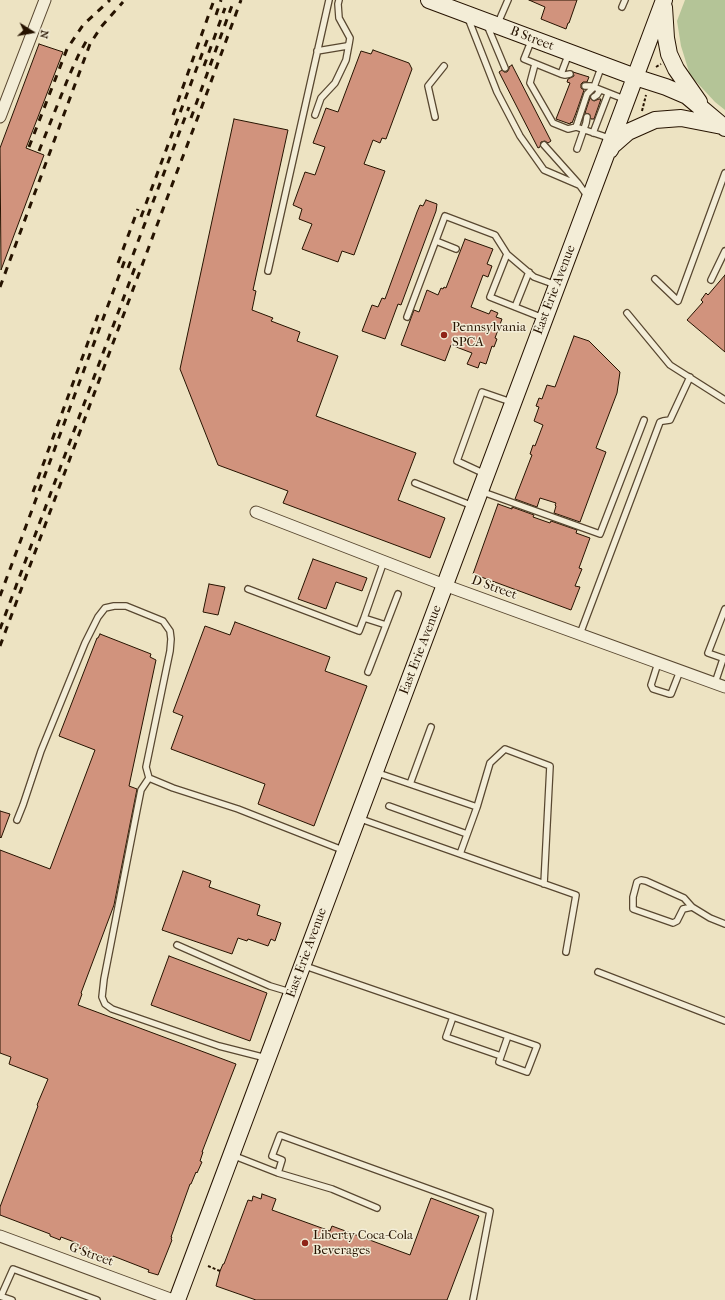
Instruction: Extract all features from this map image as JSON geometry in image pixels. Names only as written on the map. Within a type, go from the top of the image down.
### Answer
[{"type":"main road","name":"B Street","points":[[429,0],[602,65],[666,87],[687,96],[705,110]]},
{"type":"main road","name":"East Erie Avenue","points":[[177,1300],[665,0]]},
{"type":"main road","points":[[665,0],[666,38],[669,54],[676,69],[705,110],[724,127]]},
{"type":"main road","points":[[603,164],[612,146],[628,132],[655,120],[681,118],[724,127]]},
{"type":"street","points":[[0,117],[45,0]]},
{"type":"street","name":"D Street","points":[[256,512],[445,585],[720,685]]},
{"type":"street","name":"G Street","points":[[0,1236],[173,1300]]},
{"type":"lane","points":[[268,271],[328,0]]},
{"type":"lane","points":[[315,115],[321,98],[335,83],[346,60],[350,38],[339,18],[339,0]]},
{"type":"lane","points":[[505,68],[491,23],[508,0]]},
{"type":"lane","points":[[622,7],[625,0]]},
{"type":"lane","points":[[466,14],[497,92],[520,136],[544,170],[579,185]]},
{"type":"lane","points":[[532,38],[524,59],[566,76],[569,52]]},
{"type":"lane","points":[[317,52],[347,46],[349,44]]},
{"type":"lane","points":[[535,64],[530,83],[553,123],[568,129],[576,127],[612,139]]},
{"type":"lane","points":[[576,127],[587,94],[593,90],[602,65]]},
{"type":"lane","points":[[435,117],[428,86],[444,66]]},
{"type":"lane","points":[[593,90],[627,100]]},
{"type":"lane","points":[[593,133],[608,94]]},
{"type":"lane","points":[[577,149],[588,120]]},
{"type":"lane","points":[[544,145],[590,197]]},
{"type":"lane","points":[[655,279],[678,301],[725,173]]},
{"type":"lane","points":[[407,317],[445,216],[495,235],[507,254],[534,277],[557,286]]},
{"type":"lane","points":[[436,241],[456,249]]},
{"type":"lane","points":[[711,280],[725,251]]},
{"type":"lane","points":[[507,254],[490,297],[545,318]]},
{"type":"lane","points":[[515,307],[529,272]]},
{"type":"lane","points":[[627,313],[670,365],[725,400]]},
{"type":"lane","points":[[580,634],[660,422],[663,420],[670,420],[690,378]]},
{"type":"lane","points":[[486,474],[457,461],[482,392],[513,403]]},
{"type":"lane","points":[[480,491],[600,534],[644,420]]},
{"type":"lane","points":[[415,483],[474,507]]},
{"type":"lane","points":[[248,589],[359,631],[384,561]]},
{"type":"lane","points":[[368,672],[398,594]]},
{"type":"lane","points":[[17,820],[41,751],[85,643],[98,617],[105,608],[126,606],[163,621],[170,631],[172,639],[146,767],[149,778],[141,790],[104,979],[102,997],[104,1004],[112,1009],[205,1041],[267,1059]]},
{"type":"lane","points":[[720,685],[724,659],[708,653],[725,609]]},
{"type":"lane","points":[[364,618],[386,625]]},
{"type":"lane","points":[[658,663],[651,685],[653,689],[671,694],[680,671]]},
{"type":"lane","points":[[410,784],[431,727]]},
{"type":"lane","points":[[460,854],[477,807],[490,763],[505,749],[550,766],[544,884]]},
{"type":"lane","points":[[375,772],[477,807]]},
{"type":"lane","points":[[149,778],[173,788],[238,809],[345,851]]},
{"type":"lane","points":[[389,806],[467,834]]},
{"type":"lane","points":[[358,818],[576,895],[566,952]]},
{"type":"lane","points":[[692,907],[683,909],[677,921],[673,923],[633,909],[632,897],[637,882],[646,880],[684,898],[692,907],[710,918],[725,924]]},
{"type":"lane","points":[[177,945],[270,986],[292,992]]},
{"type":"lane","points":[[302,965],[453,1017],[537,1046],[527,1072],[499,1062],[508,1036]]},
{"type":"lane","points":[[598,972],[725,1022]]},
{"type":"lane","points":[[453,1017],[446,1036],[501,1056]]},
{"type":"lane","points":[[278,1173],[282,1160],[272,1156],[280,1135],[490,1210],[473,1300]]},
{"type":"lane","points":[[231,1155],[278,1173],[332,1189],[377,1208]]},
{"type":"lane","points":[[12,1300],[1,1296],[13,1269],[98,1300]]},
{"type":"path","points":[[641,118],[646,95]]},
{"type":"path","points":[[208,1266],[220,1271]]},
{"type":"green space","points":[[685,0],[725,0],[725,110],[715,102],[690,75],[681,46],[677,21]]},
{"type":"building","points":[[529,0],[577,0],[566,29],[541,19],[545,7]]},
{"type":"building","points":[[39,44],[63,52],[26,148],[44,155],[1,270],[0,148]]},
{"type":"building","points":[[373,50],[409,63],[412,69],[386,139],[382,138],[380,143],[373,140],[364,164],[385,171],[354,255],[342,251],[338,262],[302,249],[312,224],[299,219],[302,209],[293,205],[305,172],[315,175],[325,147],[313,143],[326,108],[338,112],[361,51],[371,54]]},
{"type":"building","points":[[512,65],[551,141],[548,143],[545,141],[541,142],[540,147],[538,148],[499,72],[502,70],[507,72],[509,67]]},
{"type":"building","points":[[573,72],[589,77],[587,82],[583,82],[581,84],[581,88],[584,90],[572,123],[571,122],[570,124],[556,119],[570,83],[567,82],[568,79],[574,76]]},
{"type":"building","points":[[590,98],[594,101],[601,99],[594,119],[591,119],[589,114],[585,113]]},
{"type":"building","points":[[234,119],[288,130],[253,290],[256,291],[252,310],[273,318],[271,321],[300,332],[297,341],[338,356],[316,416],[416,453],[398,500],[445,518],[430,558],[283,503],[288,491],[218,465],[180,369]]},
{"type":"building","points":[[426,200],[437,204],[436,211],[401,305],[398,304],[385,339],[362,331],[372,305],[378,307],[382,298],[385,299],[417,212],[420,205],[423,206]]},
{"type":"building","points":[[465,239],[493,249],[487,264],[492,266],[488,277],[483,275],[471,307],[489,314],[491,310],[498,313],[496,317],[502,319],[495,338],[497,339],[494,347],[492,346],[486,364],[480,362],[478,368],[467,364],[472,353],[451,345],[445,361],[401,345],[414,310],[419,312],[427,290],[438,295],[441,288],[446,288]]},
{"type":"building","points":[[725,275],[725,352],[687,320],[703,302],[701,300],[706,293],[708,295]]},
{"type":"building","points":[[574,336],[589,341],[620,372],[617,393],[596,448],[606,452],[580,522],[554,513],[556,503],[540,498],[537,507],[515,499],[532,455],[530,454],[533,445],[535,446],[543,425],[534,421],[539,407],[536,406],[539,398],[542,399],[547,385],[555,387]]},
{"type":"building","points":[[498,504],[512,509],[512,507],[534,515],[533,517],[550,523],[551,521],[577,530],[576,533],[590,538],[579,568],[582,569],[575,586],[580,587],[571,610],[473,574]]},
{"type":"building","points":[[313,559],[367,578],[362,591],[336,582],[326,609],[298,599]]},
{"type":"building","points":[[209,584],[225,587],[218,615],[203,612]]},
{"type":"building","points":[[235,622],[330,657],[325,671],[367,686],[314,826],[258,804],[265,784],[171,749],[183,716],[173,712],[205,626],[230,635]]},
{"type":"building","points":[[100,634],[151,654],[150,657],[156,660],[129,786],[137,789],[114,905],[81,993],[82,994],[78,1005],[236,1064],[202,1152],[200,1161],[202,1162],[190,1184],[171,1237],[172,1240],[158,1275],[113,1256],[112,1259],[76,1247],[77,1243],[61,1237],[60,1240],[50,1236],[50,1234],[0,1215],[0,1207],[48,1079],[9,1064],[11,1057],[0,1053],[0,850],[50,869],[95,750],[59,736],[97,638]]},
{"type":"building","points":[[0,811],[10,814],[1,838],[0,837]]},
{"type":"building","points":[[183,871],[211,881],[209,887],[260,905],[257,915],[281,923],[275,941],[271,939],[268,946],[248,939],[247,941],[238,938],[232,954],[162,930]]},
{"type":"building","points":[[169,956],[267,993],[250,1041],[151,1005]]},
{"type":"building","name":"Liberty Coca-Cola Beverages","points":[[262,1194],[276,1199],[272,1210],[330,1231],[332,1226],[410,1255],[431,1198],[479,1216],[447,1300],[256,1300],[216,1286],[220,1271],[248,1200],[252,1201],[253,1196],[261,1199]]},
{"type":"railway","points":[[29,147],[67,49],[83,25],[110,0]]},
{"type":"railway","points":[[173,115],[214,0]]},
{"type":"railway","points":[[216,15],[221,0]]},
{"type":"railway","points":[[191,118],[234,0]]},
{"type":"railway","points":[[0,646],[241,0]]},
{"type":"railway","points":[[0,287],[90,44],[101,27],[123,2]]},
{"type":"railway","points":[[204,66],[225,8]]},
{"type":"railway","points":[[39,151],[69,76],[88,38]]},
{"type":"railway","points":[[141,217],[208,38]]},
{"type":"railway","points":[[128,268],[189,107]]},
{"type":"railway","points":[[118,263],[138,209]]},
{"type":"railway","points":[[0,596],[126,257]]},
{"type":"railway","points":[[0,629],[137,262]]},
{"type":"railway","points":[[33,492],[98,315]]},
{"type":"place","name":"Pennsylvania SPCA","points":[[444,335]]},
{"type":"place","name":"Liberty Coca-Cola Beverages","points":[[305,1243]]}]
